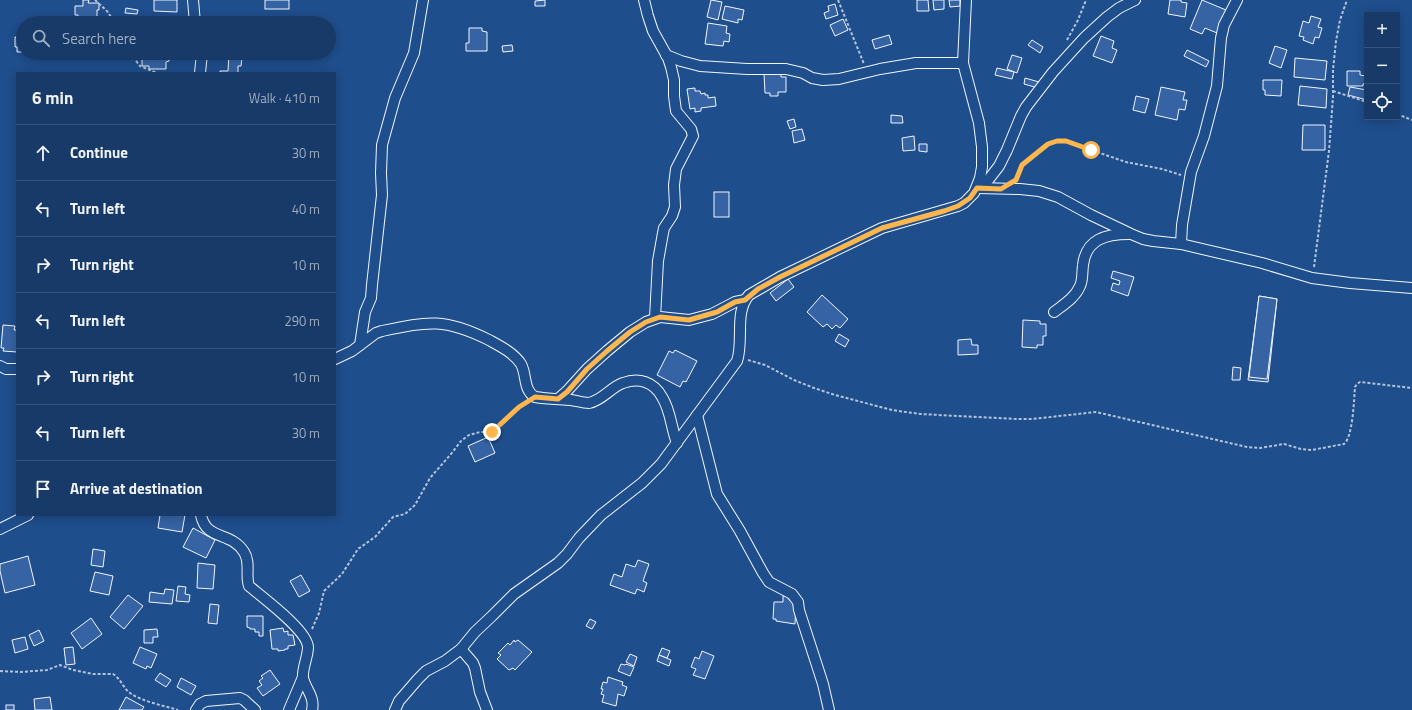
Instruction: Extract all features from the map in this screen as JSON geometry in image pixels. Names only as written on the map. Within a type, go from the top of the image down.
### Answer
[{"type":"street","points":[[193,0],[195,16]]},
{"type":"street","points":[[360,345],[365,312],[371,298],[382,195],[382,145],[394,98],[414,53],[423,0]]},
{"type":"street","points":[[644,0],[653,31],[666,54],[674,80],[676,111],[691,129],[693,136],[676,169],[674,185],[675,207],[663,233],[658,261],[656,318]]},
{"type":"street","points":[[966,0],[963,63],[981,134],[982,168],[980,188]]},
{"type":"street","points":[[558,399],[567,392],[587,369],[637,327],[656,318],[665,317],[689,320],[712,314],[735,302],[745,300],[758,289],[780,277],[882,228],[944,211],[958,206],[970,198],[998,166],[1007,150],[1026,107],[1053,72],[1084,38],[1107,17],[1119,8],[1135,0]]},
{"type":"street","points":[[1181,244],[1182,225],[1190,177],[1210,116],[1216,86],[1221,38],[1224,25],[1237,0]]},
{"type":"street","points":[[666,54],[681,61],[700,66],[747,69],[786,69],[818,79],[839,80],[868,72],[916,63],[963,63]]},
{"type":"street","points":[[200,72],[201,60]]},
{"type":"street","points":[[980,188],[1039,191],[1058,197],[1130,234],[1152,241],[1181,244],[1262,263],[1312,278],[1412,288]]},
{"type":"street","points":[[1054,312],[1077,293],[1082,281],[1085,256],[1090,245],[1109,236],[1117,234],[1130,234]]},
{"type":"street","points":[[395,710],[399,701],[426,671],[461,649],[475,632],[514,594],[558,563],[601,515],[642,483],[661,464],[734,367],[738,357],[741,317],[745,300]]},
{"type":"street","points":[[336,359],[352,351],[376,333],[420,323],[442,323],[461,327],[493,343],[515,358],[521,365],[529,392],[535,397],[590,402],[599,399],[623,383],[639,381],[648,382],[664,398],[669,412],[673,434],[677,443]]},
{"type":"street","points":[[0,366],[6,369],[16,369]]},
{"type":"street","points":[[697,415],[717,494],[770,582],[792,594],[798,602],[799,610],[823,684],[829,710]]},
{"type":"street","points":[[0,529],[26,516]]},
{"type":"street","points":[[201,516],[203,525],[207,529],[232,541],[244,552],[248,563],[249,586],[271,603],[302,633],[307,642],[308,651],[303,677],[289,710]]},
{"type":"street","points":[[461,649],[473,663],[480,692],[487,710]]},
{"type":"street","points":[[303,677],[312,697],[312,710]]},
{"type":"street","points":[[196,710],[200,704],[206,701],[240,698],[254,710]]},
{"type":"path","points":[[95,0],[110,16]]},
{"type":"path","points":[[838,0],[868,72]]},
{"type":"path","points":[[1065,46],[1086,0]]},
{"type":"path","points":[[1312,278],[1329,151],[1336,41],[1340,20],[1347,0]]},
{"type":"path","points":[[135,60],[140,66],[153,72]]},
{"type":"path","points":[[1333,91],[1364,101]]},
{"type":"path","points":[[1400,115],[1412,120]]},
{"type":"path","points":[[1001,189],[1014,181],[1022,165],[1037,152],[1048,144],[1062,140],[1126,162],[1162,169],[1190,177]]},
{"type":"path","points":[[738,357],[765,365],[794,380],[814,388],[892,410],[920,414],[1016,419],[1032,419],[1096,412],[1105,413],[1144,424],[1173,429],[1228,444],[1256,448],[1280,444],[1312,450],[1344,444],[1347,441],[1349,433],[1355,387],[1357,384],[1364,382],[1412,388]]},
{"type":"path","points":[[307,642],[319,613],[324,591],[342,574],[358,549],[374,537],[393,517],[405,514],[412,508],[430,478],[460,441],[469,435],[480,432],[492,432],[519,407],[535,397]]},
{"type":"path","points":[[0,671],[21,672],[47,670],[60,665],[73,670],[93,674],[113,674],[121,681],[128,692],[136,697],[178,710]]},
{"type":"building","points":[[83,0],[89,0],[88,3],[99,3],[97,16],[75,15],[75,6],[83,6]]},
{"type":"building","points":[[154,0],[177,0],[177,12],[154,11]]},
{"type":"building","points":[[265,0],[289,0],[289,9],[265,9]]},
{"type":"building","points":[[545,0],[545,6],[535,6],[535,1]]},
{"type":"building","points":[[711,0],[722,2],[718,20],[707,17]]},
{"type":"building","points":[[917,0],[928,0],[929,11],[917,11]]},
{"type":"building","points":[[933,0],[944,0],[944,9],[934,10]]},
{"type":"building","points":[[949,0],[960,0],[960,6],[950,7]]},
{"type":"building","points":[[1170,0],[1181,0],[1181,2],[1187,3],[1185,17],[1168,14]]},
{"type":"building","points":[[1202,0],[1226,10],[1217,33],[1205,28],[1202,34],[1190,29]]},
{"type":"building","points":[[835,4],[838,15],[826,19],[824,13],[829,11],[828,6]]},
{"type":"building","points":[[725,6],[744,10],[742,20],[738,19],[738,23],[722,19]]},
{"type":"building","points":[[126,8],[138,10],[137,14],[125,13]]},
{"type":"building","points":[[1311,16],[1321,19],[1318,27],[1322,28],[1319,38],[1315,37],[1313,44],[1303,40],[1304,37],[1299,36],[1303,21],[1309,23]]},
{"type":"building","points":[[843,19],[848,30],[835,36],[830,25]]},
{"type":"building","points":[[708,23],[727,26],[726,33],[730,34],[729,42],[724,41],[723,46],[705,44]]},
{"type":"building","points":[[469,28],[482,28],[482,31],[487,32],[487,51],[466,51],[466,43],[469,43]]},
{"type":"building","points":[[889,35],[892,44],[875,49],[872,40]]},
{"type":"building","points":[[1101,36],[1114,41],[1112,48],[1117,50],[1112,63],[1093,56]]},
{"type":"building","points":[[1032,40],[1043,47],[1040,53],[1028,45]]},
{"type":"building","points":[[512,45],[513,51],[503,52],[502,46]]},
{"type":"building","points":[[1275,46],[1287,50],[1281,68],[1269,63]]},
{"type":"building","points":[[1187,50],[1209,61],[1206,67],[1184,56]]},
{"type":"building","points":[[1012,55],[1022,58],[1017,73],[1007,69]]},
{"type":"building","points":[[1295,58],[1327,61],[1325,80],[1294,77]]},
{"type":"building","points":[[142,60],[169,60],[166,62],[166,69],[149,69],[149,66],[142,66]]},
{"type":"building","points":[[229,60],[242,60],[241,66],[238,66],[238,72],[220,72],[228,71]]},
{"type":"building","points":[[997,68],[1014,72],[1012,79],[995,75]]},
{"type":"building","points":[[1347,71],[1360,71],[1360,75],[1364,76],[1363,86],[1347,86]]},
{"type":"building","points":[[781,73],[781,77],[786,77],[786,92],[778,92],[778,96],[770,96],[770,93],[765,93],[764,74]]},
{"type":"building","points":[[1025,78],[1039,82],[1038,88],[1024,84]]},
{"type":"building","points":[[1263,80],[1282,80],[1281,96],[1265,95],[1265,90],[1263,90]]},
{"type":"building","points":[[1300,86],[1327,89],[1326,108],[1298,105]]},
{"type":"building","points":[[1161,87],[1185,92],[1183,100],[1187,100],[1185,110],[1179,109],[1177,120],[1155,115]]},
{"type":"building","points":[[1350,87],[1364,89],[1364,99],[1348,95]]},
{"type":"building","points":[[695,88],[695,91],[700,91],[701,94],[705,93],[705,95],[708,95],[708,98],[715,97],[716,106],[701,108],[701,111],[695,112],[695,108],[690,109],[687,89]]},
{"type":"building","points":[[1136,96],[1149,99],[1145,113],[1133,110]]},
{"type":"building","points":[[891,115],[902,116],[903,123],[891,123]]},
{"type":"building","points":[[794,119],[796,127],[790,129],[787,121]]},
{"type":"building","points":[[1303,125],[1325,125],[1325,150],[1302,150]]},
{"type":"building","points":[[802,129],[805,140],[794,143],[792,131]]},
{"type":"building","points":[[914,136],[915,150],[903,151],[902,138]]},
{"type":"building","points":[[919,144],[927,144],[927,152],[919,151]]},
{"type":"building","points":[[714,192],[729,192],[729,217],[714,217]]},
{"type":"building","points":[[1113,271],[1134,277],[1128,296],[1111,290],[1113,283],[1119,285],[1120,281],[1111,278]]},
{"type":"building","points":[[788,279],[794,287],[776,301],[770,293]]},
{"type":"building","points":[[822,295],[848,319],[840,328],[836,325],[832,329],[827,324],[823,327],[807,312]]},
{"type":"building","points":[[1259,296],[1277,299],[1268,382],[1248,380]]},
{"type":"building","points":[[1259,296],[1277,299],[1267,379],[1249,377]]},
{"type":"building","points":[[1023,320],[1040,321],[1040,324],[1046,324],[1046,336],[1043,336],[1043,345],[1037,345],[1037,348],[1022,347]]},
{"type":"building","points":[[3,325],[15,326],[16,352],[3,351],[4,348],[1,348]]},
{"type":"building","points":[[839,334],[849,340],[845,347],[835,341]]},
{"type":"building","points":[[971,339],[972,345],[978,345],[978,354],[958,355],[958,340]]},
{"type":"building","points":[[675,350],[697,361],[686,382],[683,381],[680,387],[657,375],[669,351],[673,353]]},
{"type":"building","points":[[1233,367],[1241,368],[1240,380],[1232,380]]},
{"type":"building","points":[[488,437],[495,453],[475,462],[468,446]]},
{"type":"building","points":[[160,516],[185,516],[182,532],[158,528]]},
{"type":"building","points":[[193,528],[215,540],[206,558],[183,547]]},
{"type":"building","points":[[93,549],[105,551],[103,567],[91,565]]},
{"type":"building","points":[[28,556],[35,585],[5,593],[0,564]]},
{"type":"building","points":[[638,560],[649,564],[643,581],[647,583],[644,592],[637,589],[635,594],[610,585],[614,574],[622,577],[626,564],[635,567]]},
{"type":"building","points":[[198,563],[215,565],[213,589],[197,588]]},
{"type":"building","points":[[95,572],[113,576],[109,595],[90,591]]},
{"type":"building","points":[[301,575],[310,591],[299,597],[290,581]]},
{"type":"building","points":[[178,586],[186,587],[185,594],[190,595],[189,602],[176,601]]},
{"type":"building","points":[[165,589],[174,590],[172,604],[149,602],[150,592],[164,594]]},
{"type":"building","points":[[128,595],[143,606],[124,629],[110,617]]},
{"type":"building","points":[[783,596],[789,596],[789,600],[796,601],[795,624],[776,621],[776,619],[773,619],[774,602],[783,602]]},
{"type":"building","points":[[210,604],[219,605],[217,624],[208,623]]},
{"type":"building","points":[[247,616],[263,616],[263,636],[259,636],[259,632],[255,632],[255,629],[250,629],[247,627]]},
{"type":"building","points":[[91,618],[102,634],[82,649],[71,633]]},
{"type":"building","points":[[590,619],[596,622],[592,629],[586,626]]},
{"type":"building","points":[[283,628],[284,632],[288,631],[288,635],[293,635],[295,645],[288,646],[288,649],[285,650],[278,651],[278,649],[272,649],[270,630]]},
{"type":"building","points":[[157,629],[158,637],[153,637],[153,643],[144,643],[144,630]]},
{"type":"building","points":[[39,630],[44,641],[34,646],[29,635]]},
{"type":"building","points":[[25,637],[28,649],[15,653],[12,640]]},
{"type":"building","points":[[514,640],[515,642],[518,640],[532,652],[515,670],[513,668],[509,670],[497,659],[501,655],[498,653],[508,643],[510,645]]},
{"type":"building","points":[[73,647],[75,664],[66,665],[64,648]]},
{"type":"building","points":[[140,647],[157,654],[151,668],[147,666],[146,669],[133,663]]},
{"type":"building","points":[[662,648],[670,651],[667,658],[659,655]]},
{"type":"building","points":[[702,651],[714,656],[705,679],[693,675],[696,669],[691,667],[695,657],[699,659]]},
{"type":"building","points":[[630,654],[637,657],[634,666],[626,662]]},
{"type":"building","points":[[659,655],[671,660],[669,666],[657,661]]},
{"type":"building","points":[[621,664],[634,667],[630,676],[618,671]]},
{"type":"building","points":[[270,670],[280,684],[263,696],[257,688],[262,685],[259,681],[263,678],[261,676]]},
{"type":"building","points":[[160,673],[171,680],[166,687],[155,680]]},
{"type":"building","points":[[608,677],[623,682],[622,685],[627,687],[624,696],[618,694],[616,706],[602,702],[604,695],[601,694],[603,689],[601,689],[603,682],[607,683]]},
{"type":"building","points":[[181,678],[196,686],[191,695],[177,687]]},
{"type":"building","points":[[50,697],[52,710],[35,710],[34,699]]},
{"type":"building","points":[[126,697],[144,707],[142,710],[119,710]]},
{"type":"building","points":[[6,705],[14,705],[14,710],[6,710]]},
{"type":"route","points":[[492,432],[519,407],[535,397],[558,399],[567,392],[587,369],[607,351],[630,332],[646,322],[660,317],[689,320],[712,314],[735,302],[745,300],[749,295],[758,289],[856,239],[882,228],[958,206],[970,198],[977,188],[1001,189],[1016,180],[1020,167],[1048,144],[1062,140],[1091,150]]}]
